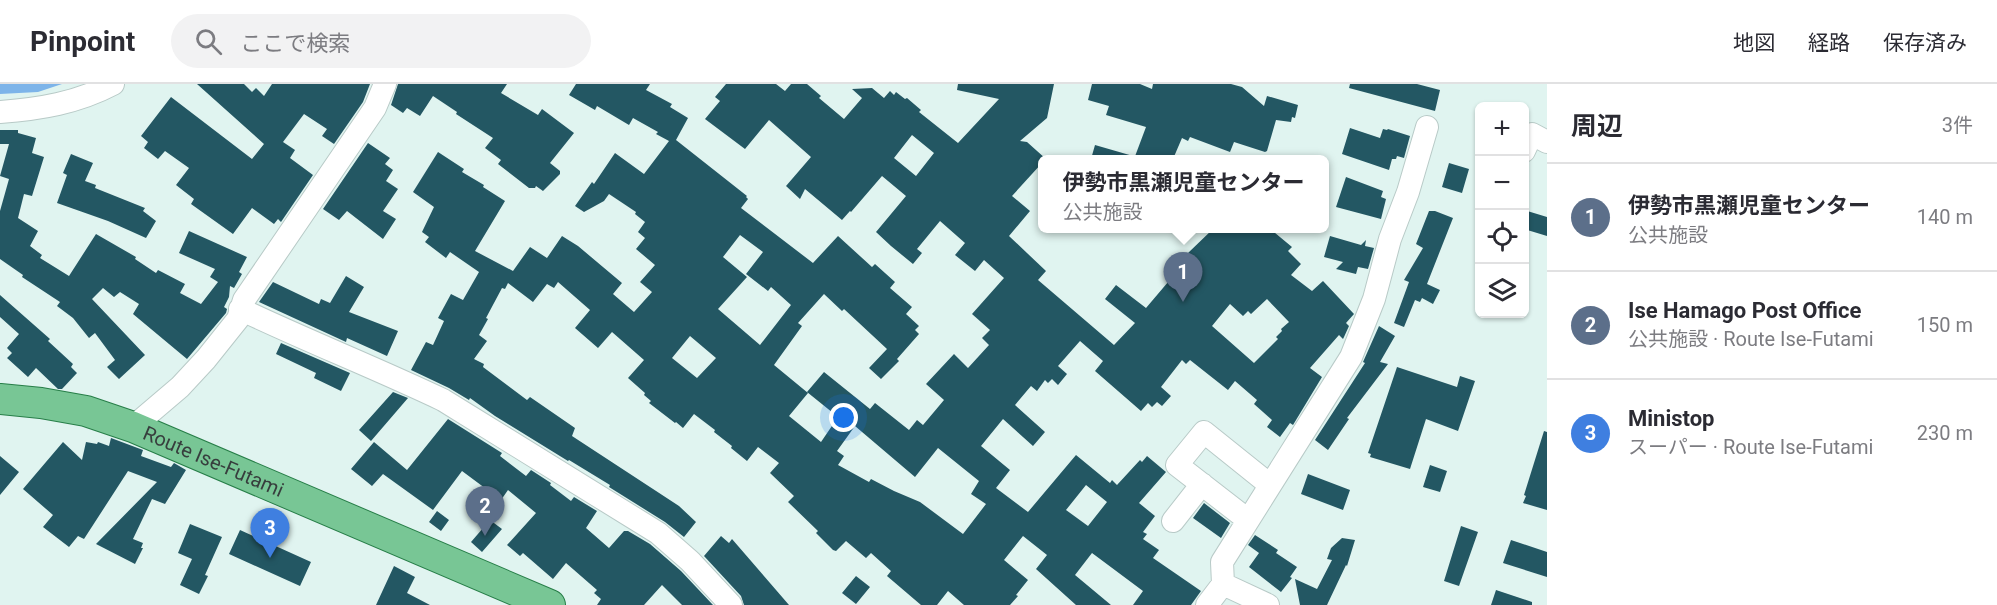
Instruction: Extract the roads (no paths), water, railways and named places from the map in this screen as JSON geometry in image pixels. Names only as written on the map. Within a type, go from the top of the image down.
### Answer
[{"type":"main road","name":"Route Ise-Futami","points":[[0,399],[86,411],[133,427],[550,605]]},
{"type":"street","points":[[0,112],[33,110],[67,102],[113,84]]},
{"type":"street","points":[[133,427],[180,387],[238,319],[244,300],[375,108],[385,84]]},
{"type":"street","points":[[1207,605],[1223,584],[1222,562],[1351,357],[1374,300],[1390,239],[1408,192],[1427,127]]},
{"type":"street","points":[[1529,140],[1532,134],[1547,142]]},
{"type":"street","points":[[240,309],[443,400],[658,533],[690,561],[731,605]]},
{"type":"street","points":[[1248,520],[1178,465],[1204,432],[1270,485]]},
{"type":"street","points":[[1173,521],[1202,484]]},
{"type":"street","points":[[1223,584],[1269,605]]},
{"type":"water","points":[[0,84],[62,84],[38,92],[0,94]]},
{"type":"place","name":"伊勢市黒瀬児童センター","points":[[1183,302]]},
{"type":"place","name":"Ise Hamago Post Office","points":[[485,536]]},
{"type":"place","name":"Ministop","points":[[270,558]]}]
